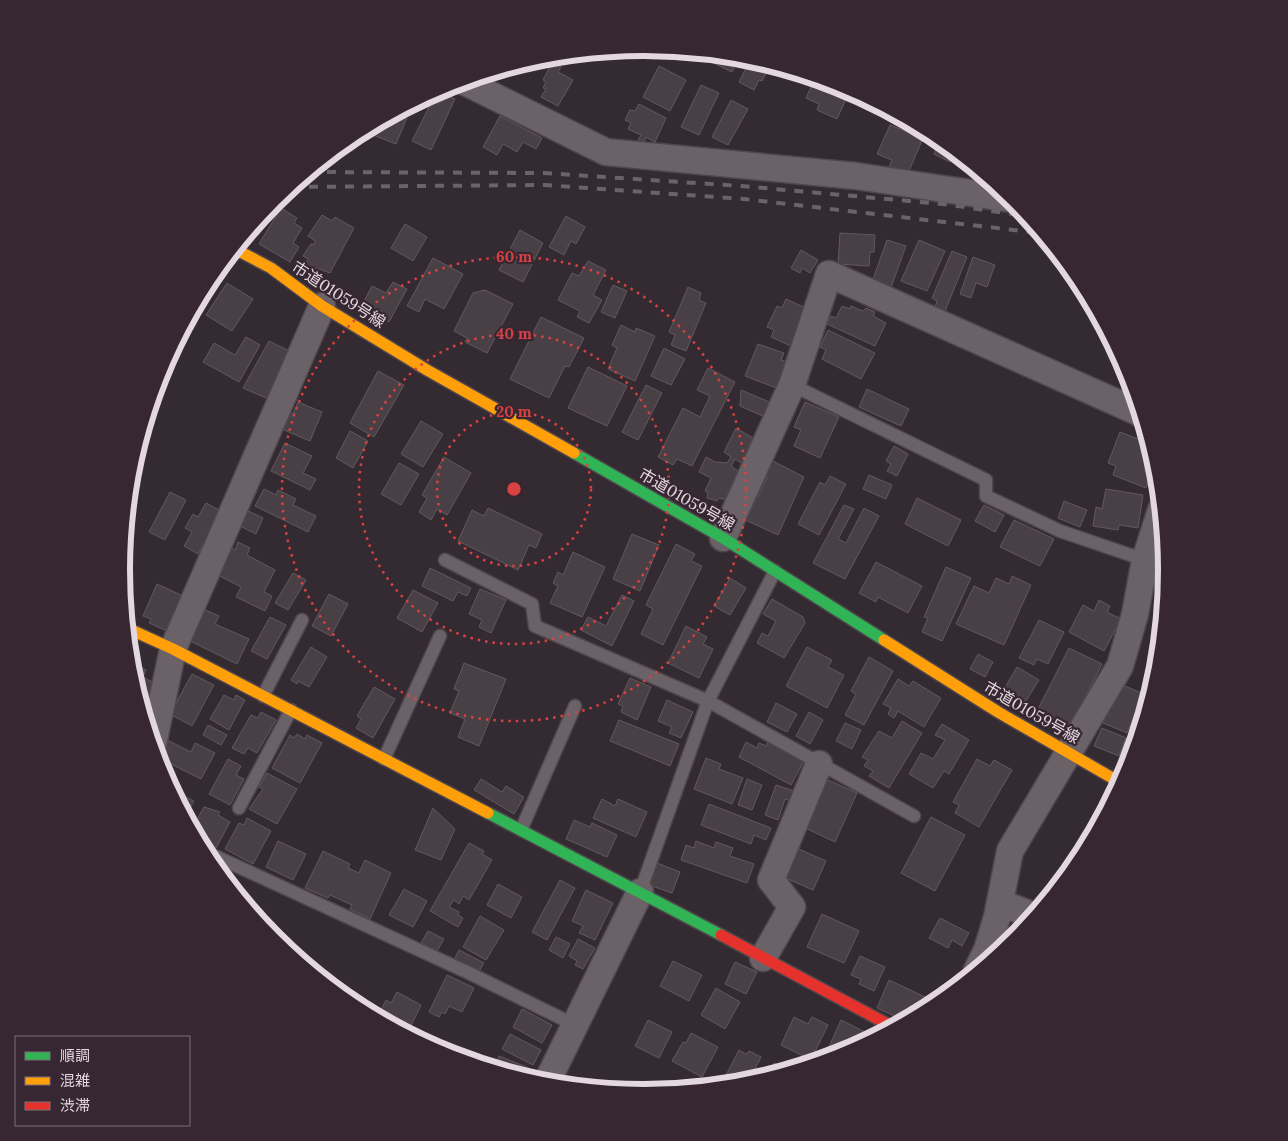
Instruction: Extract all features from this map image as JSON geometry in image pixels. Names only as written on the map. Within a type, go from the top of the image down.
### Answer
[{"type":"street","points":[[474,86],[606,152],[856,176],[997,197]]},
{"type":"street","name":"市道01059号線","points":[[240,252],[271,268],[322,306],[427,370],[723,538],[998,712],[1114,779]]},
{"type":"street","points":[[723,538],[792,385],[830,274],[1133,411]]},
{"type":"street","points":[[156,732],[173,649],[322,306]]},
{"type":"street","points":[[984,956],[999,906],[1010,851],[1120,666],[1135,614],[1145,560],[1156,526]]},
{"type":"street","points":[[133,631],[173,649],[640,892],[887,1024]]},
{"type":"street","points":[[763,958],[792,907],[771,880],[820,764]]},
{"type":"street","points":[[550,1076],[640,892]]},
{"type":"street","points":[[999,906],[1014,908],[1028,913]]},
{"type":"lane","points":[[792,385],[986,480],[986,496],[1060,530],[1145,560]]},
{"type":"lane","points":[[445,560],[532,604],[535,626],[708,701],[914,816]]},
{"type":"lane","points":[[640,892],[708,701],[775,571]]},
{"type":"lane","points":[[263,696],[302,620]]},
{"type":"lane","points":[[384,759],[440,636]]},
{"type":"lane","points":[[521,830],[575,706]]},
{"type":"lane","points":[[239,808],[290,710]]},
{"type":"lane","points":[[217,857],[469,973],[574,1025]]},
{"type":"building","points":[[709,61],[736,65],[732,72]]},
{"type":"building","points":[[555,64],[561,67],[558,72],[573,80],[558,106],[541,97],[546,89],[543,88],[546,82],[543,80],[551,65]]},
{"type":"building","points":[[659,66],[686,80],[670,111],[643,97]]},
{"type":"building","points":[[741,66],[767,72],[762,81],[759,80],[754,90],[739,82],[746,68]]},
{"type":"building","points":[[701,85],[719,93],[699,135],[681,127]]},
{"type":"building","points":[[812,85],[847,98],[837,119],[817,110],[819,104],[806,98]]},
{"type":"building","points":[[447,95],[455,99],[431,150],[412,141],[431,102]]},
{"type":"building","points":[[731,100],[748,109],[728,145],[712,137]]},
{"type":"building","points":[[639,104],[666,118],[655,142],[646,137],[642,147],[636,144],[641,135],[628,129],[631,123],[625,120],[630,110],[635,111]]},
{"type":"building","points":[[407,114],[408,115],[396,144],[372,134]]},
{"type":"building","points":[[500,116],[542,138],[536,149],[523,142],[517,152],[503,144],[497,155],[483,147]]},
{"type":"building","points":[[890,125],[923,139],[906,178],[888,170],[892,160],[877,154]]},
{"type":"building","points":[[937,148],[952,159],[950,162],[934,154]]},
{"type":"building","points":[[281,208],[297,218],[294,223],[302,228],[293,243],[299,247],[290,262],[259,244]]},
{"type":"building","points":[[322,215],[332,221],[335,217],[354,228],[330,273],[319,269],[314,276],[302,269],[308,259],[303,256],[311,244],[315,244],[315,241],[308,236]]},
{"type":"building","points":[[566,216],[585,227],[576,244],[571,241],[564,255],[549,247]]},
{"type":"building","points":[[405,224],[427,237],[413,261],[391,248]]},
{"type":"building","points":[[520,230],[543,243],[523,282],[499,270]]},
{"type":"building","points":[[840,233],[875,235],[874,252],[870,252],[869,266],[838,264]]},
{"type":"building","points":[[887,240],[906,246],[889,293],[872,282]]},
{"type":"building","points":[[919,240],[945,251],[927,291],[901,281]]},
{"type":"building","points":[[801,250],[818,260],[810,273],[802,268],[800,273],[791,268]]},
{"type":"building","points":[[952,251],[967,257],[945,311],[935,307],[937,301],[932,298]]},
{"type":"building","points":[[973,257],[995,265],[987,287],[976,283],[971,298],[960,294]]},
{"type":"building","points":[[433,258],[463,274],[444,309],[425,299],[419,312],[407,306]]},
{"type":"building","points":[[588,261],[606,270],[593,295],[602,300],[589,323],[577,317],[580,311],[558,300],[572,273],[579,276]]},
{"type":"building","points":[[393,282],[407,289],[389,322],[361,307],[372,286],[386,293]]},
{"type":"building","points":[[227,283],[253,299],[232,331],[206,315]]},
{"type":"building","points":[[613,285],[627,291],[615,318],[601,312]]},
{"type":"building","points":[[688,287],[701,293],[699,300],[706,303],[686,351],[671,345],[675,335],[669,332]]},
{"type":"building","points":[[485,290],[513,304],[487,353],[465,342],[467,338],[454,331],[473,293]]},
{"type":"building","points":[[786,299],[812,311],[795,348],[771,337],[774,330],[767,327],[777,306],[782,308]]},
{"type":"building","points":[[842,306],[850,309],[851,306],[863,311],[866,308],[875,312],[873,316],[886,323],[875,346],[827,324],[831,316],[836,318]]},
{"type":"building","points":[[541,317],[584,338],[569,367],[565,366],[549,398],[510,379]]},
{"type":"building","points":[[621,325],[635,332],[636,328],[655,336],[635,381],[608,369],[617,348],[612,345]]},
{"type":"building","points":[[828,330],[875,353],[861,379],[822,359],[826,350],[820,347]]},
{"type":"building","points":[[246,337],[260,345],[239,382],[203,362],[214,343],[235,355]]},
{"type":"building","points":[[269,341],[293,353],[268,399],[243,388]]},
{"type":"building","points":[[758,344],[784,353],[781,360],[790,363],[779,389],[745,376]]},
{"type":"building","points":[[664,348],[685,359],[671,385],[651,376]]},
{"type":"building","points":[[588,367],[627,386],[607,426],[568,408]]},
{"type":"building","points":[[708,368],[735,382],[692,466],[677,459],[673,465],[658,457],[683,408],[700,417],[710,396],[697,390]]},
{"type":"building","points":[[378,371],[404,385],[374,437],[350,423]]},
{"type":"building","points":[[646,385],[662,393],[638,440],[622,432]]},
{"type":"building","points":[[867,389],[909,409],[901,426],[859,407]]},
{"type":"building","points":[[741,390],[774,404],[767,418],[740,406]]},
{"type":"building","points":[[298,402],[322,412],[310,441],[277,427],[284,410],[293,414]]},
{"type":"building","points":[[805,402],[839,417],[820,458],[794,446],[801,430],[794,427]]},
{"type":"building","points":[[156,409],[158,410],[147,437]]},
{"type":"building","points":[[421,421],[443,434],[423,467],[401,454]]},
{"type":"building","points":[[736,428],[758,441],[743,464],[735,459],[731,466],[741,473],[727,500],[719,498],[717,501],[707,498],[708,492],[705,491],[711,478],[699,472],[706,457],[715,462],[727,463],[731,457],[724,452]]},
{"type":"building","points":[[350,431],[368,441],[353,468],[336,458]]},
{"type":"building","points":[[1120,432],[1142,440],[1150,479],[1146,488],[1113,475],[1116,466],[1108,463]]},
{"type":"building","points":[[285,443],[312,456],[303,473],[316,479],[310,490],[271,471]]},
{"type":"building","points":[[894,446],[908,454],[897,476],[887,471],[891,464],[886,461]]},
{"type":"building","points":[[444,457],[471,473],[447,515],[437,509],[431,520],[419,512],[427,498],[422,495]]},
{"type":"building","points":[[767,458],[804,477],[778,535],[739,517],[750,493],[758,497],[767,477],[760,475]]},
{"type":"building","points":[[399,463],[419,474],[401,505],[381,494]]},
{"type":"building","points":[[869,475],[892,485],[886,499],[863,489]]},
{"type":"building","points":[[830,476],[846,484],[819,535],[798,524],[820,482],[825,485]]},
{"type":"building","points":[[264,489],[276,495],[278,490],[296,499],[293,505],[316,516],[308,532],[255,506]]},
{"type":"building","points":[[1106,489],[1143,495],[1138,528],[1119,525],[1118,530],[1093,526],[1096,507],[1102,509]]},
{"type":"building","points":[[170,492],[186,500],[165,540],[149,532]]},
{"type":"building","points":[[917,498],[961,520],[948,546],[905,524]]},
{"type":"building","points":[[1064,501],[1087,510],[1080,527],[1058,518]]},
{"type":"building","points":[[206,503],[221,511],[198,554],[184,546],[192,532],[185,528],[193,514],[198,517]]},
{"type":"building","points":[[844,505],[854,509],[838,539],[846,543],[864,508],[879,516],[845,579],[813,563]]},
{"type":"building","points":[[984,505],[1004,515],[995,532],[975,521]]},
{"type":"building","points":[[488,508],[542,534],[536,548],[529,545],[518,570],[458,541],[472,510],[484,516]]},
{"type":"building","points":[[244,509],[263,518],[256,534],[236,524]]},
{"type":"building","points":[[1014,520],[1054,539],[1040,566],[1000,547]]},
{"type":"building","points":[[632,534],[659,545],[640,591],[613,579]]},
{"type":"building","points":[[238,542],[250,548],[247,555],[275,570],[264,592],[272,596],[265,611],[236,597],[241,587],[214,573],[228,546],[235,550]]},
{"type":"building","points":[[676,544],[695,554],[691,561],[702,566],[663,645],[641,634],[653,609],[646,605]]},
{"type":"building","points":[[573,552],[605,567],[582,617],[550,603],[558,586],[553,583],[558,572],[563,575]]},
{"type":"building","points":[[876,562],[922,586],[908,613],[878,597],[876,602],[859,593]]},
{"type":"building","points":[[946,567],[971,578],[942,641],[922,632],[928,618],[924,617]]},
{"type":"building","points":[[430,568],[471,588],[467,596],[458,592],[453,601],[422,586]]},
{"type":"building","points":[[293,573],[306,580],[288,610],[275,603]]},
{"type":"building","points":[[1012,576],[1031,585],[1004,645],[956,624],[974,586],[989,593],[996,578],[1009,584]]},
{"type":"building","points":[[730,578],[746,588],[730,615],[714,606]]},
{"type":"building","points":[[157,584],[183,596],[167,631],[149,623],[151,619],[143,616]]},
{"type":"building","points":[[480,589],[506,600],[491,633],[479,627],[482,620],[469,614]]},
{"type":"building","points":[[413,590],[438,603],[422,632],[397,618]]},
{"type":"building","points":[[329,594],[348,604],[331,636],[312,626]]},
{"type":"building","points":[[622,595],[634,601],[612,646],[581,630],[588,617],[606,626]]},
{"type":"building","points":[[772,599],[803,617],[805,623],[784,658],[757,643],[762,633],[768,636],[776,621],[763,614]]},
{"type":"building","points":[[1099,600],[1110,606],[1107,612],[1121,619],[1104,651],[1069,632],[1083,605],[1094,611]]},
{"type":"building","points":[[203,609],[219,616],[215,624],[249,639],[237,664],[188,640]]},
{"type":"building","points":[[270,617],[286,625],[267,659],[251,651]]},
{"type":"building","points":[[1039,620],[1064,632],[1048,664],[1037,659],[1034,665],[1019,658]]},
{"type":"building","points":[[686,626],[707,637],[703,644],[713,649],[699,678],[668,663]]},
{"type":"building","points":[[311,647],[327,657],[309,687],[298,681],[297,684],[291,680]]},
{"type":"building","points":[[807,647],[832,660],[828,667],[844,675],[827,708],[786,686]]},
{"type":"building","points":[[1069,648],[1102,664],[1070,728],[1037,711]]},
{"type":"building","points":[[978,654],[993,662],[985,677],[970,669]]},
{"type":"building","points":[[869,657],[893,671],[864,725],[845,715],[856,694],[851,691]]},
{"type":"building","points":[[464,663],[506,679],[479,746],[458,737],[465,719],[450,713],[459,691],[454,689]]},
{"type":"building","points":[[139,667],[146,670],[143,677],[154,683],[146,698]]},
{"type":"building","points":[[1017,667],[1039,680],[1024,704],[1003,691]]},
{"type":"building","points":[[192,674],[214,685],[192,726],[170,714]]},
{"type":"building","points":[[630,678],[651,687],[637,720],[621,712],[623,706],[618,704]]},
{"type":"building","points":[[898,679],[909,686],[913,681],[941,698],[924,727],[898,711],[894,718],[888,714],[891,708],[883,704]]},
{"type":"building","points":[[1120,684],[1143,694],[1127,733],[1103,723]]},
{"type":"building","points":[[374,687],[395,699],[373,738],[356,728],[361,719],[357,716]]},
{"type":"building","points":[[224,695],[234,700],[236,695],[245,700],[229,730],[210,719]]},
{"type":"building","points":[[667,700],[693,712],[681,738],[669,733],[672,727],[658,721]]},
{"type":"building","points":[[776,703],[797,714],[787,732],[767,722]]},
{"type":"building","points":[[261,712],[276,720],[257,753],[248,748],[244,754],[232,748],[251,715],[258,718]]},
{"type":"building","points":[[809,712],[823,720],[810,744],[796,736]]},
{"type":"building","points":[[619,720],[679,744],[670,766],[610,741]]},
{"type":"building","points":[[902,721],[922,733],[889,788],[869,776],[873,771],[864,766],[868,760],[862,757],[879,731],[892,738]]},
{"type":"building","points":[[845,723],[861,730],[852,749],[836,741]]},
{"type":"building","points":[[942,724],[969,740],[949,774],[944,771],[933,788],[909,774],[921,753],[933,759],[945,740],[935,735]]},
{"type":"building","points":[[208,725],[227,735],[221,745],[203,735]]},
{"type":"building","points":[[1102,728],[1126,738],[1119,756],[1094,746]]},
{"type":"building","points":[[297,734],[305,739],[307,735],[322,743],[300,783],[272,768],[290,735],[294,738]]},
{"type":"building","points":[[165,739],[191,752],[195,743],[215,753],[201,779],[167,762],[164,753]]},
{"type":"building","points":[[746,742],[757,748],[759,743],[766,746],[768,742],[804,761],[791,785],[739,757]]},
{"type":"building","points":[[706,758],[721,764],[719,769],[743,778],[732,804],[694,789]]},
{"type":"building","points":[[228,759],[241,766],[236,775],[244,779],[230,805],[209,794]]},
{"type":"building","points":[[977,759],[990,766],[994,760],[1012,770],[979,827],[955,813],[959,805],[953,802]]},
{"type":"building","points":[[267,773],[297,789],[277,824],[249,809],[263,789],[259,787]]},
{"type":"building","points":[[481,779],[502,792],[506,786],[524,797],[514,814],[474,790]]},
{"type":"building","points":[[747,779],[762,785],[752,810],[738,805]]},
{"type":"building","points":[[826,779],[857,793],[835,842],[803,827]]},
{"type":"building","points":[[776,785],[794,791],[790,801],[785,799],[778,820],[765,815]]},
{"type":"building","points":[[182,795],[194,801],[189,809]]},
{"type":"building","points":[[602,799],[615,806],[618,799],[647,812],[636,837],[593,818]]},
{"type":"building","points":[[709,804],[771,828],[766,840],[754,835],[751,844],[701,825]]},
{"type":"building","points":[[204,807],[220,812],[218,815],[230,822],[216,848],[208,843],[196,822]]},
{"type":"building","points":[[433,808],[455,829],[441,860],[415,850]]},
{"type":"building","points":[[931,817],[965,835],[935,891],[901,873]]},
{"type":"building","points":[[247,818],[271,831],[253,864],[225,849],[239,823],[244,825]]},
{"type":"building","points":[[574,820],[590,827],[592,823],[617,835],[607,857],[566,839]]},
{"type":"building","points":[[278,841],[306,854],[293,880],[266,867]]},
{"type":"building","points":[[696,841],[714,848],[716,842],[733,848],[730,856],[754,864],[747,883],[681,860],[686,845],[694,848]]},
{"type":"building","points":[[469,843],[484,851],[482,854],[492,860],[469,900],[463,896],[459,904],[454,900],[449,907],[459,912],[458,915],[463,918],[458,927],[430,911]]},
{"type":"building","points":[[792,846],[826,861],[813,890],[779,875]]},
{"type":"building","points":[[323,851],[350,864],[348,868],[359,873],[365,860],[391,873],[370,919],[350,909],[352,905],[330,895],[328,898],[305,888]]},
{"type":"building","points":[[657,863],[680,872],[672,893],[649,885]]},
{"type":"building","points":[[560,880],[575,888],[547,940],[532,932]]},
{"type":"building","points":[[498,884],[522,897],[511,918],[487,905]]},
{"type":"building","points":[[404,889],[427,901],[413,927],[389,915]]},
{"type":"building","points":[[586,890],[613,903],[595,940],[579,933],[583,926],[572,921]]},
{"type":"building","points":[[822,914],[859,931],[844,963],[807,947]]},
{"type":"building","points":[[480,916],[504,930],[486,960],[463,947]]},
{"type":"building","points":[[940,918],[969,933],[962,946],[952,940],[948,948],[929,938]]},
{"type":"building","points":[[428,931],[444,939],[437,951],[421,943]]},
{"type":"building","points":[[556,937],[570,944],[563,958],[549,950]]},
{"type":"building","points":[[578,939],[595,948],[583,969],[575,965],[577,961],[569,956]]},
{"type":"building","points":[[459,950],[484,963],[478,973],[454,960]]},
{"type":"building","points":[[860,956],[885,967],[874,991],[859,984],[861,979],[851,975]]},
{"type":"building","points":[[673,961],[702,975],[689,1001],[660,986]]},
{"type":"building","points":[[735,962],[757,972],[746,994],[725,984]]},
{"type":"building","points":[[447,975],[474,988],[462,1012],[449,1006],[445,1014],[442,1012],[439,1017],[429,1012]]},
{"type":"building","points":[[889,980],[925,997],[922,1003],[898,1018],[877,1008]]},
{"type":"building","points":[[716,988],[740,1002],[725,1029],[701,1015]]},
{"type":"building","points":[[397,992],[421,1005],[410,1028],[380,1012],[386,1000],[391,1003]]},
{"type":"building","points":[[522,1009],[552,1025],[542,1043],[513,1027]]},
{"type":"building","points":[[794,1017],[808,1024],[812,1017],[828,1025],[813,1056],[807,1058],[781,1045]]},
{"type":"building","points":[[648,1020],[672,1032],[659,1058],[635,1046]]},
{"type":"building","points":[[841,1020],[865,1032],[863,1036],[827,1051]]},
{"type":"building","points":[[691,1033],[718,1047],[702,1077],[672,1061],[683,1042],[686,1043]]},
{"type":"building","points":[[510,1034],[541,1050],[533,1065],[502,1049]]},
{"type":"building","points":[[739,1050],[746,1054],[749,1051],[761,1057],[753,1073],[725,1078]]},
{"type":"building","points":[[499,1056],[529,1068],[528,1071],[497,1062]]},
{"type":"building","points":[[774,1063],[781,1066],[777,1067],[771,1068]]},
{"type":"railway","points":[[320,172],[544,173],[741,186],[943,204],[1015,214]]},
{"type":"railway","points":[[302,187],[545,185],[744,199],[1032,232]]},
{"type":"traffic: fast","points":[[574,453],[723,538],[884,640]]},
{"type":"traffic: fast","points":[[488,813],[721,935]]},
{"type":"traffic: slow","points":[[240,252],[271,268],[322,306],[427,370],[574,453]]},
{"type":"traffic: slow","points":[[133,631],[173,649],[488,813]]},
{"type":"traffic: slow","points":[[884,640],[998,712],[1114,779]]},
{"type":"traffic: jam","points":[[721,935],[887,1024]]}]
